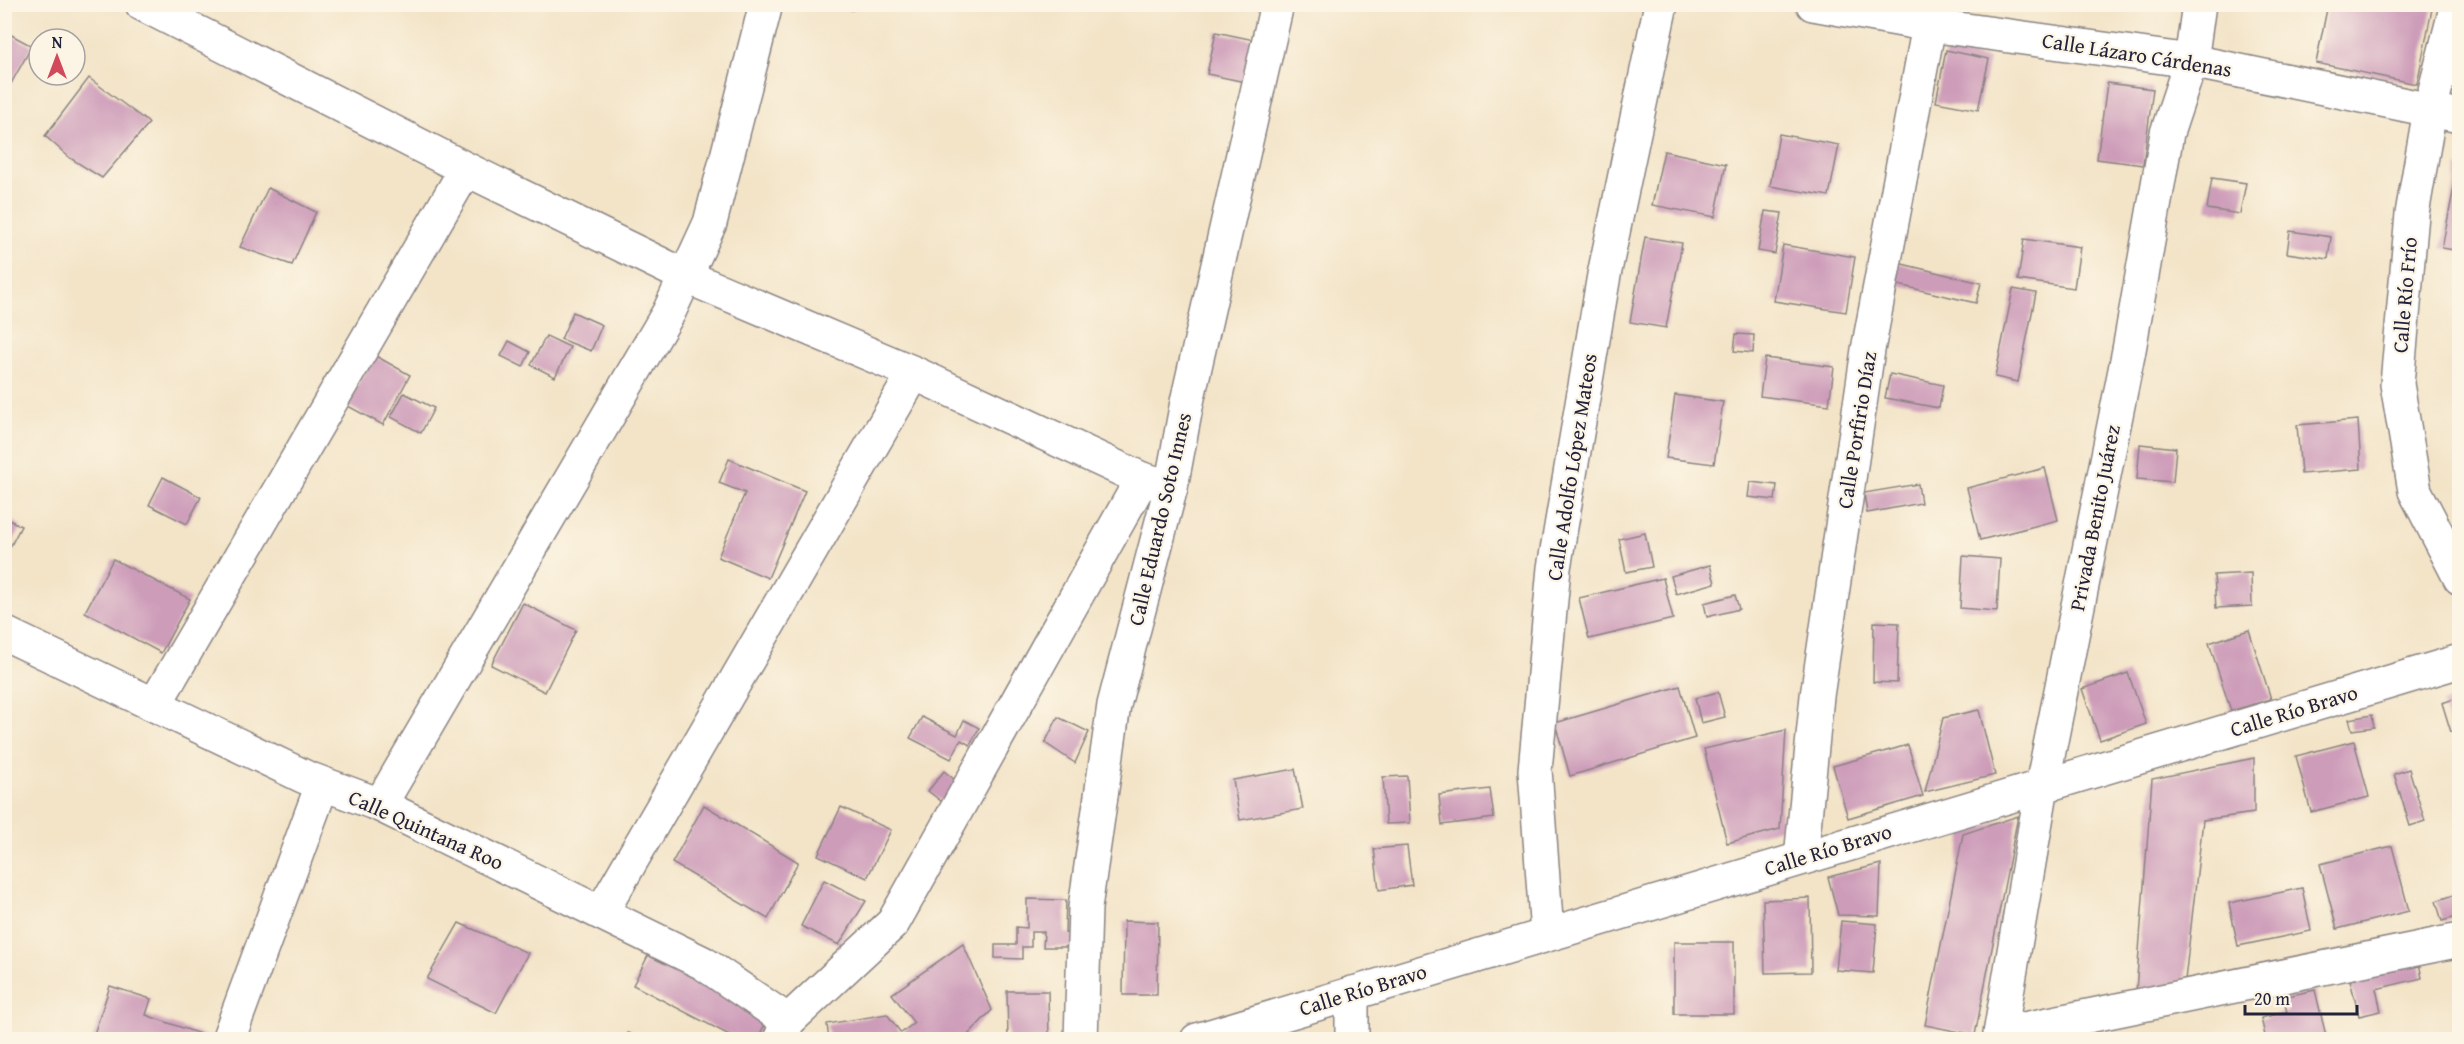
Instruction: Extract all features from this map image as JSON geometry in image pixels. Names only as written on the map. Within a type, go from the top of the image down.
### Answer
[{"type":"street","points":[[142,4],[466,169],[685,276],[914,373],[1156,483],[893,922],[784,1030]]},
{"type":"street","points":[[381,805],[669,312],[710,223],[766,4]]},
{"type":"street","name":"Calle Eduardo Soto Innes","points":[[1082,1040],[1085,908],[1114,705],[1156,483],[1190,390],[1277,4]]},
{"type":"street","name":"Calle Adolfo López Mateos","points":[[1547,934],[1535,770],[1554,568],[1604,275],[1661,4]]},
{"type":"street","name":"Calle Lázaro Cárdenas","points":[[1813,4],[1932,15],[2191,61],[2445,113]]},
{"type":"street","name":"Privada Benito Juárez","points":[[2199,4],[2191,61],[2167,132],[2129,350],[2042,786],[2000,1034],[2460,940]]},
{"type":"street","name":"Calle Río Frío","points":[[2457,4],[2445,113],[2412,214],[2397,384],[2415,491],[2460,578]]},
{"type":"street","name":"Calle Porfirio Díaz","points":[[1802,858],[1817,696],[1869,350],[1932,15]]},
{"type":"street","points":[[155,704],[466,169]]},
{"type":"street","points":[[601,913],[914,373]]},
{"type":"street","name":"Calle Quintana Roo","points":[[4,633],[322,785],[381,805],[703,963],[784,1030]]},
{"type":"street","name":"Calle Río Bravo","points":[[1197,1040],[2460,661]]},
{"type":"street","points":[[228,1040],[322,785]]},
{"type":"street","points":[[1352,993],[1352,1040]]},
{"type":"building","points":[[829,4],[853,4],[852,10]]},
{"type":"building","points":[[2328,4],[2433,4],[2417,84],[2316,63]]},
{"type":"building","points":[[4,31],[27,43],[27,55],[4,96]]},
{"type":"building","points":[[1216,32],[1259,41],[1250,83],[1207,74]]},
{"type":"building","points":[[1946,50],[1989,59],[1978,110],[1936,102]]},
{"type":"building","points":[[89,78],[149,123],[102,178],[70,158],[45,136],[82,87],[87,87]]},
{"type":"building","points":[[2107,83],[2153,89],[2143,165],[2097,159]]},
{"type":"building","points":[[1779,134],[1839,145],[1829,196],[1770,186]]},
{"type":"building","points":[[1664,151],[1726,164],[1715,217],[1652,205]]},
{"type":"building","points":[[2458,167],[2460,168],[2460,251],[2442,248]]},
{"type":"building","points":[[2212,178],[2246,183],[2240,214],[2207,209]]},
{"type":"building","points":[[268,188],[316,212],[292,265],[240,247]]},
{"type":"building","points":[[1765,211],[1782,213],[1775,254],[1758,251]]},
{"type":"building","points":[[2290,231],[2331,237],[2328,259],[2287,253]]},
{"type":"building","points":[[1645,237],[1682,243],[1666,328],[1630,322]]},
{"type":"building","points":[[2024,239],[2080,247],[2074,288],[2018,280]]},
{"type":"building","points":[[1783,245],[1855,257],[1846,312],[1774,301]]},
{"type":"building","points":[[1898,263],[1981,283],[1976,303],[1894,284]]},
{"type":"building","points":[[2013,289],[2036,293],[2018,382],[1995,377]]},
{"type":"building","points":[[573,312],[602,325],[591,351],[561,339]]},
{"type":"building","points":[[1736,334],[1754,335],[1753,353],[1734,351]]},
{"type":"building","points":[[546,336],[570,347],[555,377],[531,365]]},
{"type":"building","points":[[509,341],[530,352],[523,367],[501,356]]},
{"type":"building","points":[[374,355],[410,375],[383,425],[346,405]]},
{"type":"building","points":[[1765,358],[1834,367],[1829,405],[1760,396]]},
{"type":"building","points":[[1890,374],[1943,385],[1939,408],[1885,398]]},
{"type":"building","points":[[404,393],[434,408],[421,433],[391,417]]},
{"type":"building","points":[[1675,395],[1723,402],[1714,464],[1666,458]]},
{"type":"building","points":[[2358,420],[2361,469],[2301,474],[2297,425]]},
{"type":"building","points":[[2140,444],[2176,448],[2173,482],[2137,479]]},
{"type":"building","points":[[729,459],[805,491],[768,578],[718,557],[745,493],[719,483]]},
{"type":"building","points":[[2045,468],[2058,520],[1980,540],[1967,488]]},
{"type":"building","points":[[163,477],[201,497],[187,524],[149,505]]},
{"type":"building","points":[[1750,482],[1777,485],[1775,500],[1748,497]]},
{"type":"building","points":[[1918,484],[1921,503],[1867,513],[1864,493]]},
{"type":"building","points":[[4,517],[21,526],[7,553],[4,552]]},
{"type":"building","points":[[1645,533],[1652,567],[1626,572],[1619,539]]},
{"type":"building","points":[[1963,556],[2000,559],[1997,611],[1960,608]]},
{"type":"building","points":[[113,559],[190,599],[161,653],[85,612]]},
{"type":"building","points":[[1710,565],[1715,583],[1676,594],[1671,576]]},
{"type":"building","points":[[2251,573],[2252,606],[2216,608],[2214,575]]},
{"type":"building","points":[[1663,578],[1673,619],[1589,639],[1579,598]]},
{"type":"building","points":[[1735,595],[1739,609],[1707,617],[1704,603]]},
{"type":"building","points":[[523,603],[576,630],[545,692],[491,665]]},
{"type":"building","points":[[1874,622],[1899,623],[1897,683],[1873,682]]},
{"type":"building","points":[[2249,630],[2271,699],[2231,711],[2209,643]]},
{"type":"building","points":[[2128,673],[2146,724],[2100,740],[2082,689]]},
{"type":"building","points":[[1680,686],[1695,738],[1570,776],[1555,723]]},
{"type":"building","points":[[1718,692],[1725,717],[1701,723],[1695,698]]},
{"type":"building","points":[[2460,697],[2460,729],[2451,732],[2442,703]]},
{"type":"building","points":[[1979,710],[1995,775],[1925,792],[1943,718]]},
{"type":"building","points":[[2372,715],[2374,727],[2352,730],[2349,719]]},
{"type":"building","points":[[922,717],[957,735],[964,720],[979,728],[970,745],[961,740],[951,759],[910,738]]},
{"type":"building","points":[[1058,717],[1089,732],[1075,763],[1045,743]]},
{"type":"building","points":[[1786,730],[1780,829],[1727,843],[1704,749]]},
{"type":"building","points":[[2354,741],[2369,797],[2311,812],[2296,756]]},
{"type":"building","points":[[1908,745],[1923,796],[1848,818],[1833,766]]},
{"type":"building","points":[[2254,758],[2254,813],[2203,820],[2185,980],[2136,991],[2152,779]]},
{"type":"building","points":[[1295,769],[1303,809],[1240,820],[1233,780]]},
{"type":"building","points":[[2409,769],[2425,821],[2410,826],[2394,774]]},
{"type":"building","points":[[944,771],[967,790],[951,809],[928,791]]},
{"type":"building","points":[[1407,776],[1410,823],[1386,824],[1383,777]]},
{"type":"building","points":[[1490,789],[1494,818],[1442,825],[1439,795]]},
{"type":"building","points":[[704,805],[798,862],[768,919],[672,863]]},
{"type":"building","points":[[841,807],[891,830],[867,878],[818,855]]},
{"type":"building","points":[[2018,816],[1975,1035],[1925,1025],[1963,834]]},
{"type":"building","points":[[1407,846],[1412,885],[1379,890],[1374,849]]},
{"type":"building","points":[[2392,846],[2409,911],[2337,929],[2320,864]]},
{"type":"building","points":[[1881,864],[1879,916],[1838,915],[1828,877]]},
{"type":"building","points":[[824,880],[866,901],[839,945],[801,926]]},
{"type":"building","points":[[2302,888],[2311,931],[2238,946],[2229,903]]},
{"type":"building","points":[[2460,893],[2460,916],[2442,921],[2436,901]]},
{"type":"building","points":[[1810,898],[1811,972],[1765,973],[1763,900]]},
{"type":"building","points":[[1027,899],[1066,900],[1065,933],[1075,934],[1074,947],[1043,947],[1044,932],[1031,932],[1031,947],[1022,947],[1022,959],[995,958],[995,945],[1016,945],[1016,927],[1027,928]]},
{"type":"building","points":[[1124,921],[1158,922],[1157,995],[1123,995]]},
{"type":"building","points":[[1841,921],[1877,924],[1873,973],[1836,970]]},
{"type":"building","points":[[459,923],[528,953],[496,1013],[427,979]]},
{"type":"building","points":[[1674,942],[1734,942],[1734,1014],[1674,1014]]},
{"type":"building","points":[[963,944],[992,1010],[963,1040],[829,1040],[827,1024],[887,1014],[901,1033],[914,1023],[892,994]]},
{"type":"building","points":[[649,954],[769,1016],[757,1040],[739,1040],[633,985]]},
{"type":"building","points":[[2419,963],[2422,978],[2376,989],[2381,1011],[2359,1016],[2350,980]]},
{"type":"building","points":[[110,986],[151,999],[146,1015],[217,1040],[92,1040]]},
{"type":"building","points":[[2315,990],[2327,1040],[2266,1040],[2261,1018],[2287,1012],[2283,997]]},
{"type":"building","points":[[1007,991],[1048,991],[1049,1040],[1008,1040]]},
{"type":"building","points":[[628,1033],[645,1039],[645,1040],[626,1040]]}]
